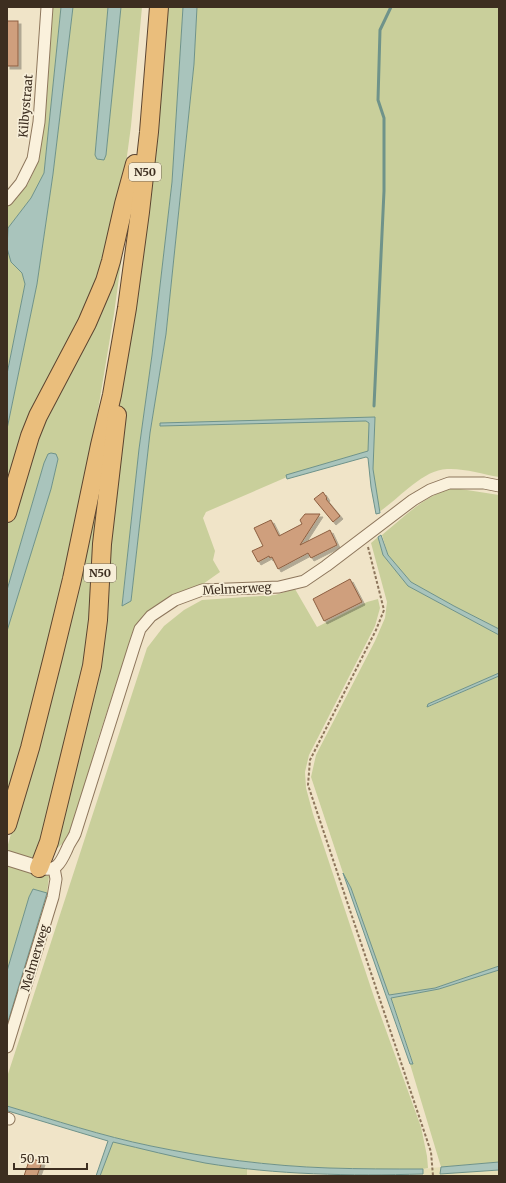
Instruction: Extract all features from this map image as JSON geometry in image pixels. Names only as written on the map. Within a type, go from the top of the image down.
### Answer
[{"type":"highway","name":"N50","points":[[100,445],[104,396],[119,296],[135,164],[148,7]]},
{"type":"highway","name":"N50","points":[[7,826],[30,748],[54,657],[112,395],[125,325],[146,161],[159,7]]},
{"type":"highway","name":"N50","points":[[7,513],[30,436],[38,416],[87,323],[105,281],[135,164]]},
{"type":"highway","name":"N50","points":[[46,868],[50,836],[92,666],[98,620],[102,544],[106,506],[127,339],[125,325]]},
{"type":"street","name":"Kilbystraat","points":[[7,200],[22,183],[33,159],[39,122],[47,7]]},
{"type":"street","name":"Melmerweg","points":[[7,1047],[54,897],[56,879],[46,868],[62,862],[78,827],[140,629],[151,616],[175,600],[202,590],[279,587],[304,581],[413,500],[430,490],[449,483],[484,483],[499,486]]},
{"type":"street","points":[[7,858],[46,868]]},
{"type":"path","points":[[365,537],[384,610],[376,630],[310,760],[308,785],[431,1152],[433,1176]]},
{"type":"shaded area","points":[[441,1167],[440,1174],[499,1170],[499,1176],[371,1176],[423,1174],[423,1169]]},
{"type":"shaded area","points":[[247,1168],[320,1175],[371,1176],[247,1176]]},
{"type":"green space","points":[[49,7],[61,7],[44,173],[31,198],[8,228],[7,243],[7,206],[28,184],[37,164],[42,136]]},
{"type":"green space","points":[[73,7],[108,7],[95,155],[106,155],[121,7],[142,7],[131,126],[121,201],[111,245],[7,496],[7,429],[37,284],[53,174]]},
{"type":"green space","points":[[165,7],[183,7],[172,182],[152,355],[139,449],[122,605],[131,601],[150,433],[166,334],[194,64],[197,7],[499,7],[499,477],[460,469],[438,471],[429,474],[411,486],[379,512],[373,469],[375,417],[161,426],[366,421],[369,423],[368,451],[287,475],[287,477],[206,512],[203,518],[215,551],[213,560],[220,572],[203,584],[157,607],[118,678],[97,742],[74,828],[66,840],[54,850],[41,856],[24,857],[7,853],[7,848],[61,657],[117,386],[131,337],[148,219]]},
{"type":"green space","points":[[129,204],[114,314],[86,482],[49,650],[7,795],[7,631],[51,489],[58,459],[44,463],[7,590],[7,524],[38,422]]},
{"type":"green space","points":[[7,248],[11,262],[22,273],[25,284],[7,374]]},
{"type":"green space","points":[[454,488],[499,495],[499,629],[411,582],[388,555],[382,535],[416,507],[434,495]]},
{"type":"green space","points":[[378,537],[383,555],[408,586],[499,635],[499,673],[428,704],[428,707],[499,676],[499,966],[435,988],[389,995],[351,888],[343,873],[311,777],[316,755],[375,641],[385,618],[387,602],[371,543]]},
{"type":"green space","points":[[295,589],[317,627],[367,602],[378,599],[380,608],[375,626],[309,755],[305,772],[306,788],[313,814],[374,997],[421,1127],[428,1168],[376,1169],[307,1167],[217,1158],[114,1138],[7,1106],[7,1077],[147,648],[164,626],[184,610],[202,600],[275,595]]},
{"type":"green space","points":[[7,864],[49,876],[47,893],[33,889],[29,897],[7,971]]},
{"type":"green space","points":[[499,970],[499,1162],[441,1167],[410,1064],[413,1063],[391,998],[439,989]]},
{"type":"green space","points":[[113,1141],[179,1157],[247,1168],[247,1176],[100,1176]]},
{"type":"water","points":[[61,7],[73,7],[53,174],[37,284],[7,429],[7,374],[25,284],[22,273],[11,262],[7,248],[8,228],[31,198],[44,173]]},
{"type":"water","points":[[108,7],[121,7],[106,155],[104,160],[97,159],[95,155]]},
{"type":"water","points":[[183,7],[197,7],[194,64],[166,334],[150,433],[131,601],[122,606],[139,449],[152,355],[172,182]]},
{"type":"water","points":[[375,417],[373,469],[380,513],[376,514],[368,458],[366,457],[287,479],[286,475],[368,451],[369,423],[366,421],[160,426],[160,423]]},
{"type":"water","points":[[48,454],[56,454],[58,459],[51,489],[7,631],[7,590],[44,463]]},
{"type":"water","points":[[381,535],[388,555],[411,582],[499,629],[499,635],[408,586],[383,555],[378,537]]},
{"type":"water","points":[[499,673],[499,676],[427,707],[428,704]]},
{"type":"water","points":[[343,873],[351,888],[389,995],[435,988],[499,966],[499,970],[439,989],[391,998],[413,1064],[410,1064]]},
{"type":"water","points":[[33,889],[47,893],[7,1025],[7,971],[29,897]]},
{"type":"water","points":[[7,1106],[114,1138],[195,1154],[239,1161],[307,1167],[352,1169],[423,1169],[423,1174],[341,1175],[259,1170],[205,1163],[113,1142],[100,1176],[96,1176],[108,1141],[8,1111]]},
{"type":"water","points":[[499,1162],[499,1170],[440,1174],[441,1167]]},
{"type":"building","points":[[7,21],[18,21],[18,66],[7,66]]},
{"type":"building","points":[[323,492],[327,498],[326,499],[340,516],[333,522],[314,499]]},
{"type":"building","points":[[305,514],[320,514],[300,545],[330,530],[337,545],[311,558],[308,553],[278,569],[272,557],[270,558],[269,556],[258,562],[252,551],[263,546],[254,528],[271,520],[279,536],[302,524],[300,520]]},
{"type":"building","points":[[350,579],[362,602],[324,621],[313,599]]},
{"type":"building","points":[[30,1158],[42,1162],[37,1176],[24,1176]]},
{"type":"waterway","points":[[374,406],[384,191],[384,118],[378,100],[380,30],[391,7]]}]
